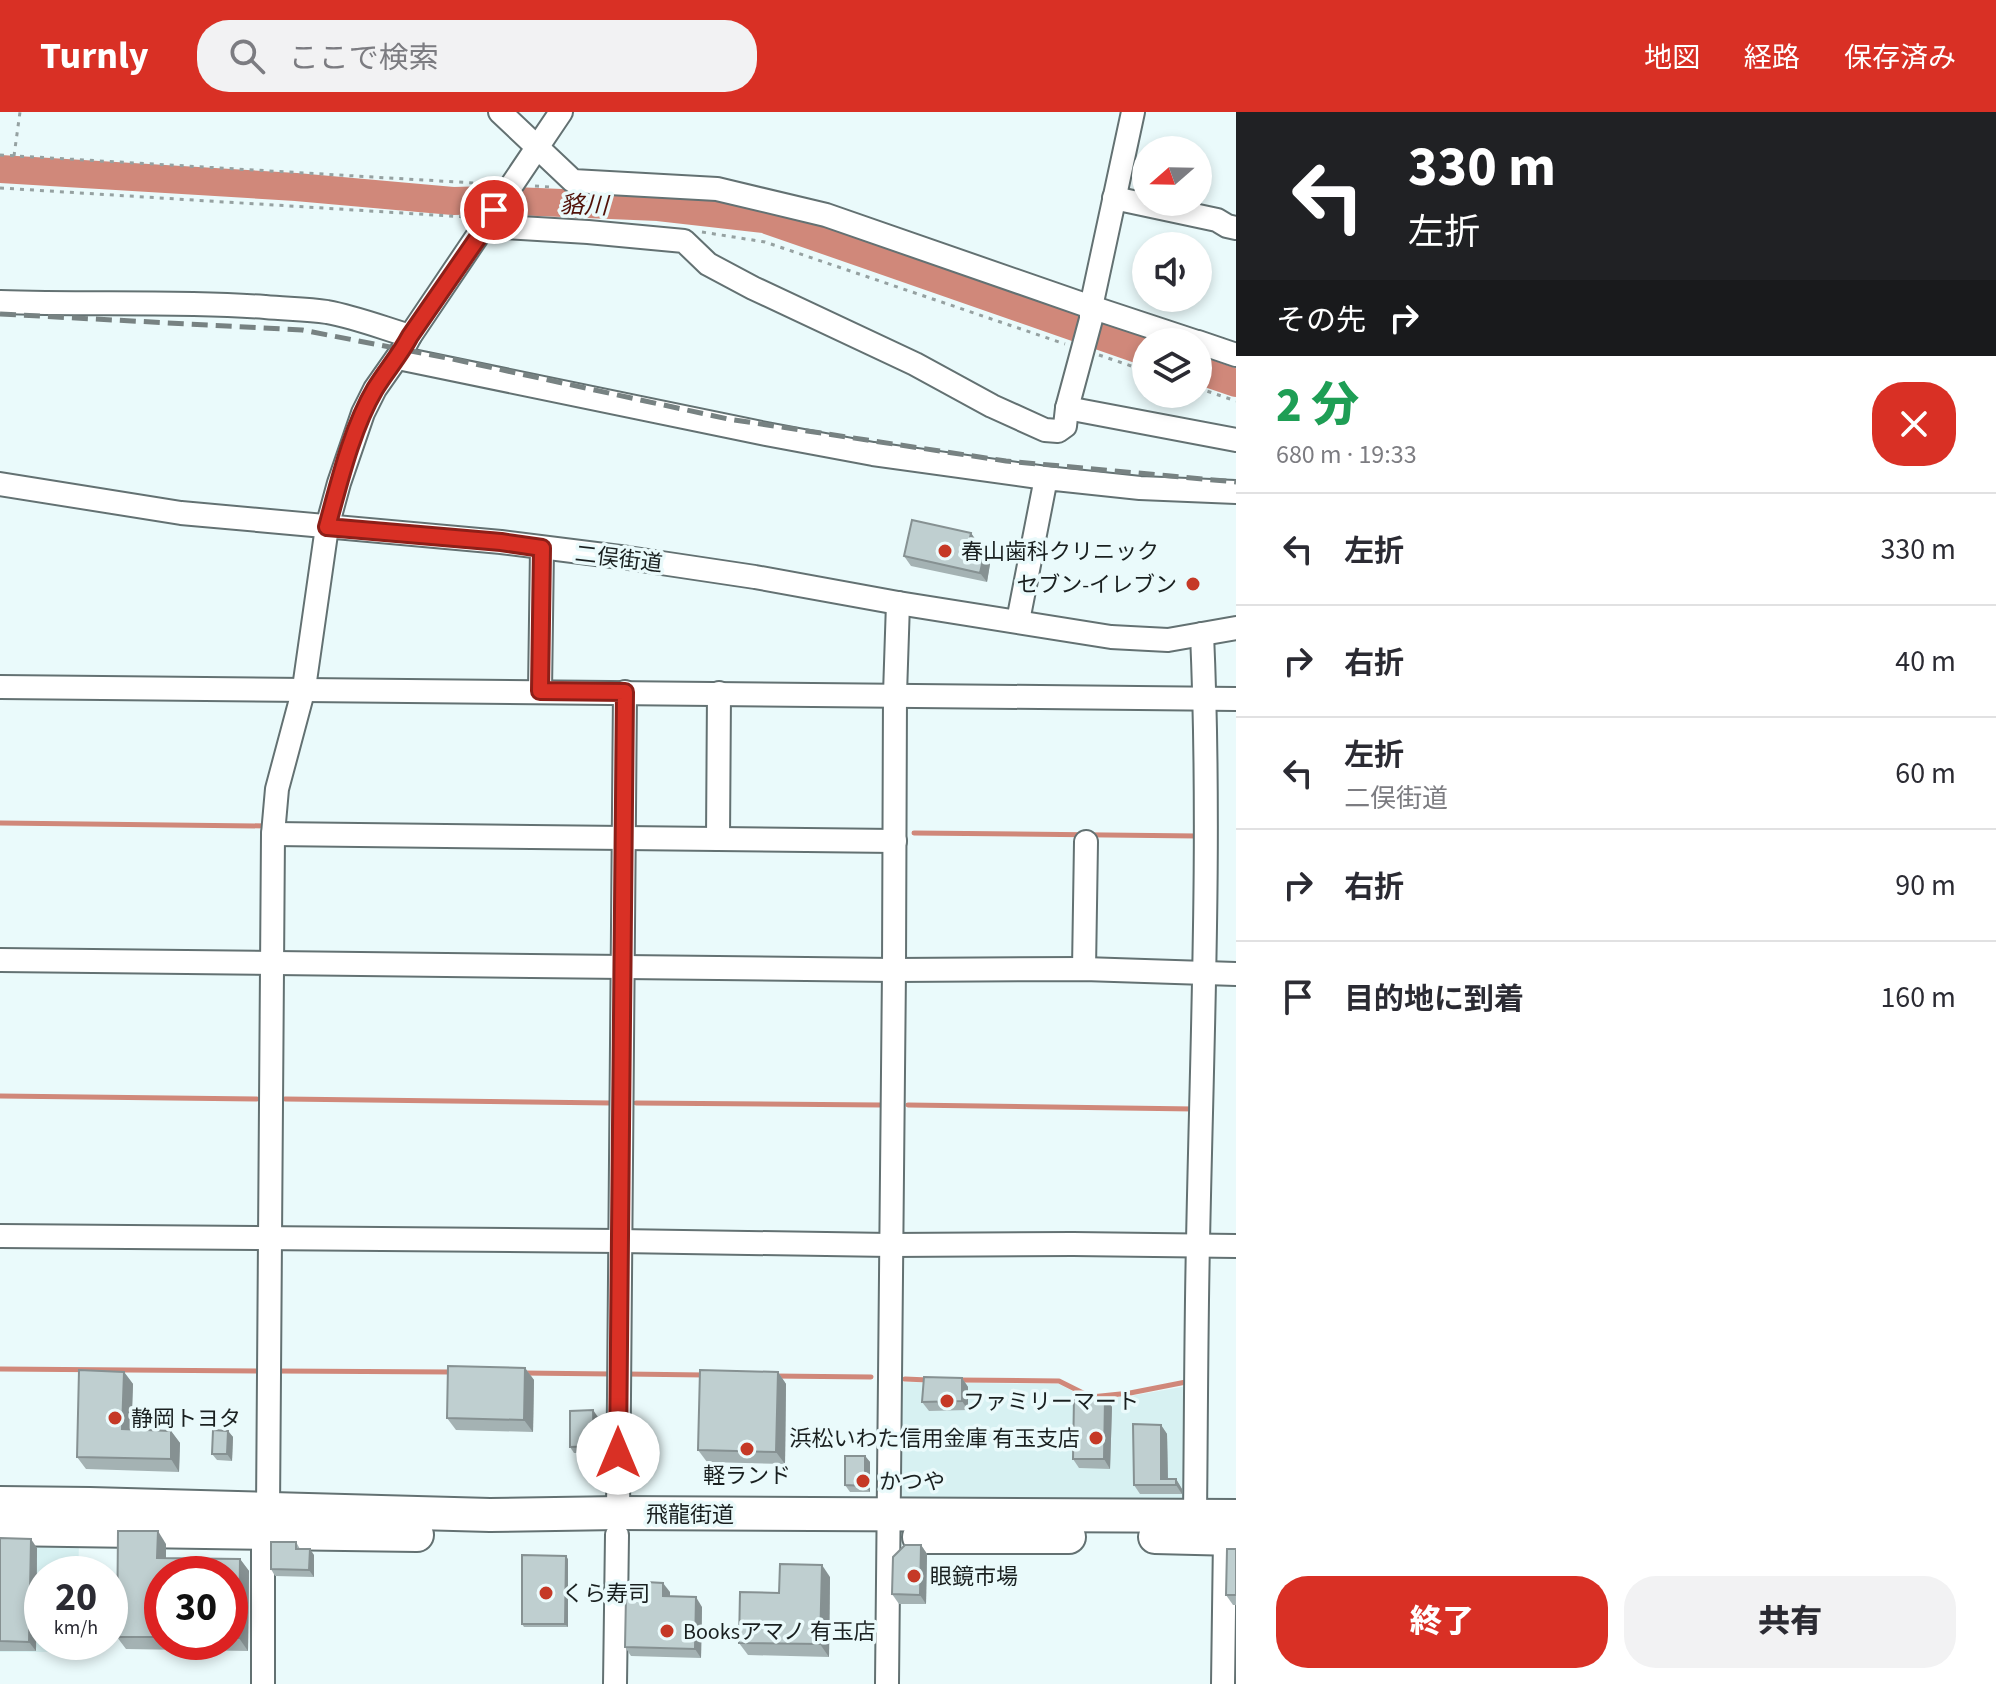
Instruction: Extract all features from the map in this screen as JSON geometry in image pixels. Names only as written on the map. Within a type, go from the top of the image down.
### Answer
[{"type":"highway","name":"飛龍街道","points":[[0,1503],[90,1504],[266,1522]]},
{"type":"highway","name":"飛龍街道","points":[[0,1529],[490,1515],[617,1524],[1232,1531]]},
{"type":"highway","name":"飛龍街道","points":[[888,1526],[1195,1515],[1232,1531]]},
{"type":"street","points":[[500,112],[573,181],[717,189],[826,215],[1091,313],[1146,328]]},
{"type":"street","points":[[263,1684],[271,1239],[273,828],[281,767],[304,688],[327,527],[363,413],[375,389],[561,112]]},
{"type":"street","points":[[490,218],[684,241],[708,264],[753,288],[915,364],[992,406],[1045,430],[1058,431],[1065,426],[1084,348],[1133,112]]},
{"type":"street","points":[[1114,198],[1217,220],[1236,228]]},
{"type":"street","points":[[0,302],[216,304],[311,311],[341,315],[410,336]]},
{"type":"street","points":[[1212,347],[1236,355]]},
{"type":"street","points":[[398,358],[873,454],[1140,488],[1236,492]]},
{"type":"street","points":[[1067,408],[1236,440]]},
{"type":"street","points":[[1018,621],[1046,478]]},
{"type":"street","name":"二俣街道","points":[[0,484],[181,513],[501,542],[656,562],[1111,637],[1168,640],[1236,628]]},
{"type":"street","points":[[540,691],[542,548]]},
{"type":"street","points":[[887,1684],[898,603]]},
{"type":"street","points":[[1195,1515],[1205,974],[1205,699],[1202,634]]},
{"type":"street","points":[[0,687],[1236,699]]},
{"type":"street","points":[[615,1684],[625,692]]},
{"type":"street","points":[[718,833],[719,693]]},
{"type":"street","points":[[273,828],[624,839],[718,833],[895,841]]},
{"type":"street","points":[[1084,969],[1086,842]]},
{"type":"street","points":[[0,960],[623,968],[1084,969],[1236,974]]},
{"type":"street","points":[[0,1236],[1236,1246]]},
{"type":"street","points":[[1223,1684],[1232,1531]]},
{"type":"path","points":[[14,156],[20,112]]},
{"type":"path","points":[[0,155],[556,188]]},
{"type":"path","points":[[1084,348],[1132,366]]},
{"type":"path","points":[[1212,393],[1236,401]]},
{"type":"shaded area","points":[[902,1382],[1059,1384],[1090,1400],[1193,1385],[1191,1504],[900,1497]]},
{"type":"shaded area","points":[[0,1544],[79,1545],[79,1556],[24,1556],[24,1652],[0,1652]]},
{"type":"building","name":"春山歯科クリニック","points":[[912,520],[971,533],[967,551],[984,555],[980,573],[904,556]]},
{"type":"building","points":[[448,1366],[525,1368],[524,1420],[447,1418]]},
{"type":"building","points":[[79,1370],[124,1372],[122,1429],[171,1431],[171,1459],[77,1457]]},
{"type":"building","points":[[700,1370],[778,1372],[776,1452],[698,1450]]},
{"type":"building","points":[[924,1377],[962,1378],[962,1401],[922,1402]]},
{"type":"building","name":"浜松いわた信用金庫 有玉支店","points":[[1074,1397],[1105,1398],[1104,1459],[1073,1459]]},
{"type":"building","points":[[593,1410],[594,1446],[570,1447],[570,1411]]},
{"type":"building","points":[[1133,1424],[1161,1425],[1161,1479],[1176,1479],[1176,1485],[1134,1485]]},
{"type":"building","points":[[213,1430],[228,1431],[227,1454],[212,1454]]},
{"type":"building","points":[[845,1456],[865,1456],[865,1486],[845,1485]]},
{"type":"building","points":[[118,1531],[158,1531],[157,1556],[144,1556],[144,1637],[128,1637],[128,1556],[118,1556]]},
{"type":"building","points":[[0,1538],[31,1539],[31,1556],[24,1556],[24,1642],[0,1641]]},
{"type":"building","points":[[271,1542],[296,1542],[296,1549],[310,1549],[309,1570],[271,1569]]},
{"type":"building","points":[[905,1545],[921,1545],[920,1595],[892,1594],[893,1557]]},
{"type":"building","points":[[1227,1549],[1236,1549],[1236,1595],[1226,1595]]},
{"type":"building","name":"くら寿司","points":[[522,1555],[566,1556],[565,1624],[522,1624]]},
{"type":"building","points":[[780,1564],[822,1565],[820,1644],[739,1643],[740,1592],[779,1593]]},
{"type":"building","name":"Booksアマノ 有玉店","points":[[646,1582],[663,1583],[663,1596],[696,1597],[695,1649],[625,1647],[626,1595],[646,1596]]},
{"type":"waterway","name":"貉川","points":[[0,169],[296,187],[453,201],[658,207],[764,219],[1132,347]]},
{"type":"waterway","name":"貉川","points":[[1212,375],[1236,383]]},
{"type":"waterway","points":[[0,823],[267,826]]},
{"type":"waterway","points":[[914,833],[1197,836],[1197,840]]},
{"type":"waterway","points":[[0,1096],[257,1099]]},
{"type":"waterway","points":[[285,1099],[611,1103]]},
{"type":"waterway","points":[[636,1103],[880,1105]]},
{"type":"waterway","points":[[908,1105],[1194,1109]]},
{"type":"waterway","points":[[0,1369],[259,1371]]},
{"type":"waterway","points":[[277,1371],[452,1372]]},
{"type":"waterway","points":[[522,1373],[612,1374]]},
{"type":"waterway","points":[[626,1374],[704,1375]]},
{"type":"waterway","points":[[774,1376],[871,1377]]},
{"type":"waterway","points":[[905,1379],[928,1380]]},
{"type":"waterway","points":[[958,1380],[1059,1381],[1091,1397],[1191,1381]]},
{"type":"railway","points":[[0,314],[302,330],[728,419],[1006,461],[1236,482]]},
{"type":"place","name":"春山歯科クリニック","points":[[945,551]]},
{"type":"place","name":"セブン-イレブン","points":[[1193,584]]},
{"type":"place","name":"ファミリーマート","points":[[947,1401]]},
{"type":"place","name":"静岡トヨタ","points":[[115,1418]]},
{"type":"place","name":"浜松いわた信用金庫 有玉支店","points":[[1096,1438]]},
{"type":"place","name":"軽ランド","points":[[747,1449]]},
{"type":"place","name":"かつや","points":[[863,1481]]},
{"type":"place","name":"眼鏡市場","points":[[914,1576]]},
{"type":"place","name":"くら寿司","points":[[546,1593]]},
{"type":"place","name":"Booksアマノ 有玉店","points":[[667,1631]]},
{"type":"route","points":[[494,210],[375,389],[350,449],[327,527],[542,548],[540,691],[625,692],[618,1453]]}]
